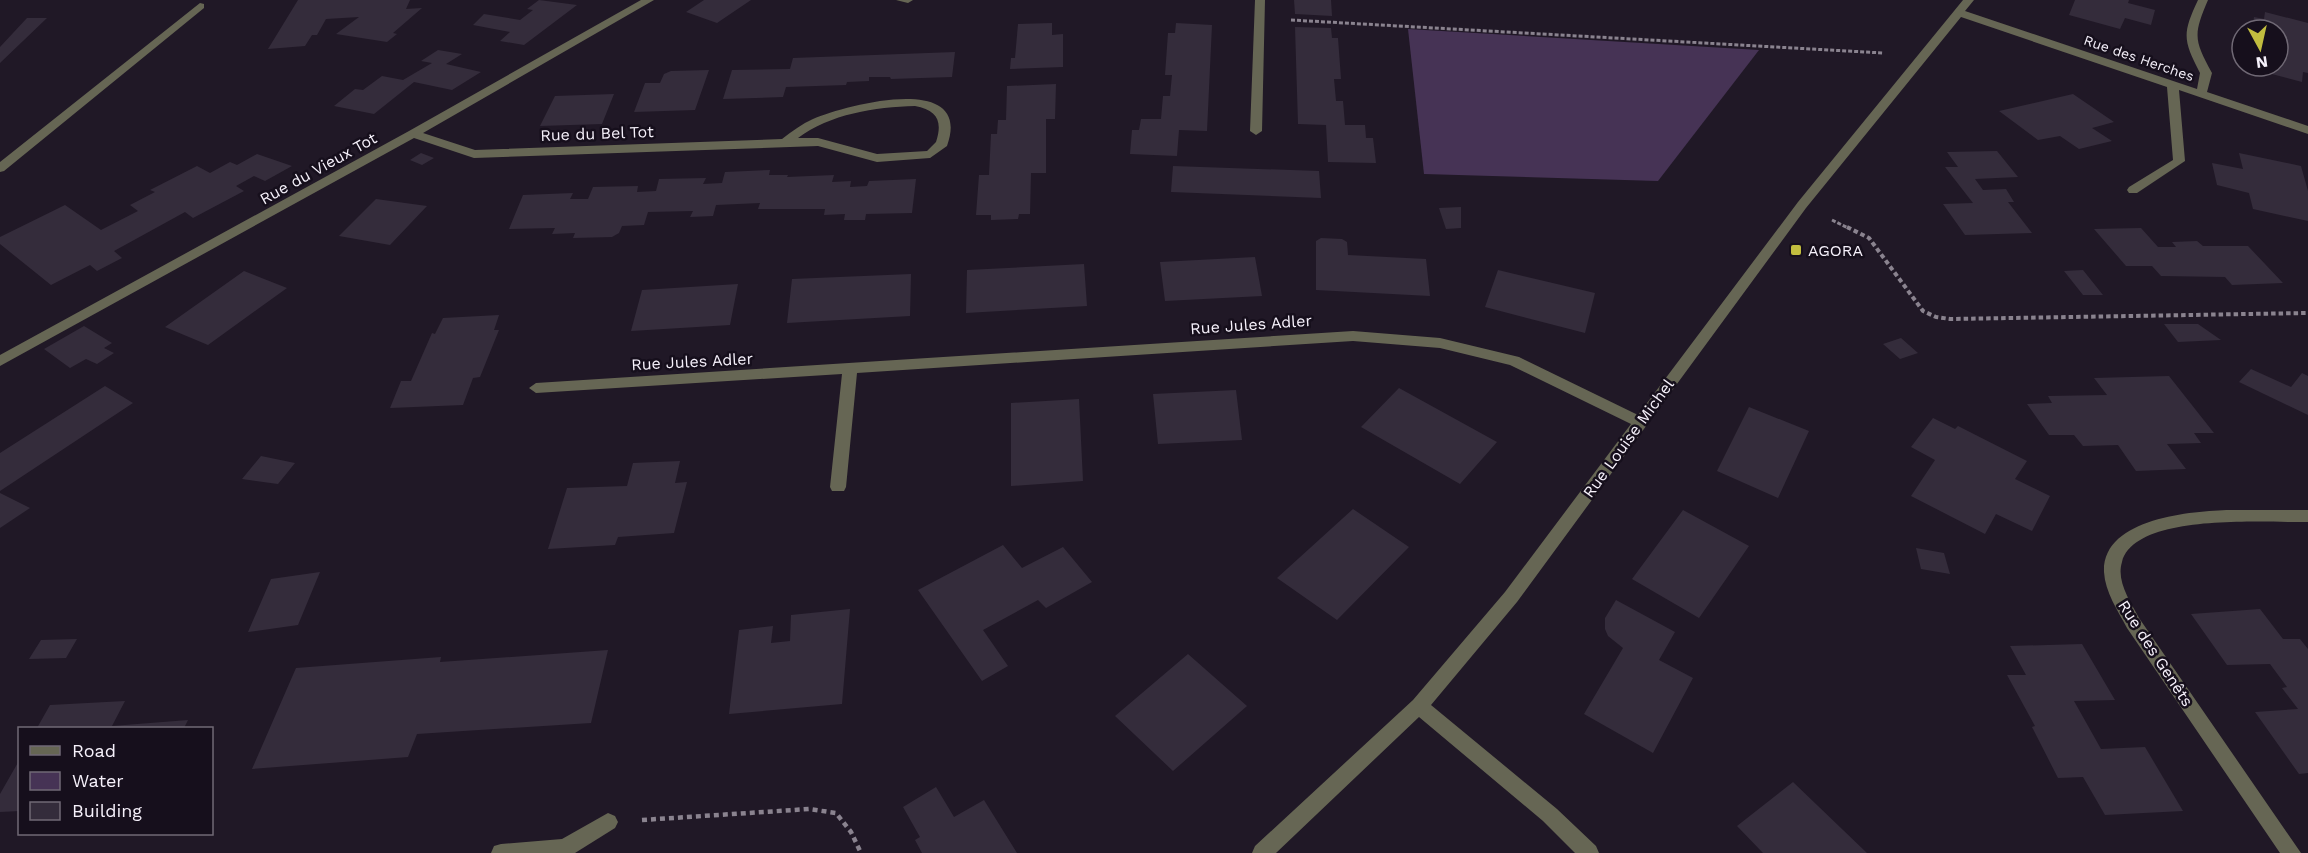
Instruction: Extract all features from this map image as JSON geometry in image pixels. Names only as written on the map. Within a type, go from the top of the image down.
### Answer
[{"type":"street","name":"Rue du Vieux Tot","points":[[0,361],[413,134],[649,0]]},
{"type":"street","points":[[901,0],[908,0]]},
{"type":"street","points":[[1256,131],[1260,0]]},
{"type":"street","name":"Rue Louise Michel","points":[[1262,853],[1419,706],[1511,597],[1802,205],[1969,0]]},
{"type":"street","points":[[2201,94],[2206,73],[2192,46],[2192,24],[2203,0]]},
{"type":"street","points":[[0,168],[200,6]]},
{"type":"street","name":"Rue des Herches","points":[[1960,13],[2308,130]]},
{"type":"street","points":[[2133,190],[2179,161],[2173,85]]},
{"type":"street","name":"Rue du Bel Tot","points":[[413,134],[474,154],[818,142],[877,158],[930,154],[941,146],[945,120],[939,110],[926,104],[864,106],[809,126],[785,142]]},
{"type":"street","name":"Rue Jules Adler","points":[[536,388],[850,370],[1353,336],[1440,343],[1514,361],[1639,422]]},
{"type":"street","points":[[838,487],[850,370]]},
{"type":"street","name":"Rue des Genêts","points":[[2291,853],[2133,623],[2114,586],[2113,562],[2122,547],[2136,536],[2182,519],[2308,516]]},
{"type":"street","points":[[1419,706],[1550,815],[1589,853]]},
{"type":"street","points":[[501,853],[565,848],[608,822]]},
{"type":"path","points":[[1259,18],[1923,56]]},
{"type":"path","points":[[1802,205],[1869,238],[1923,310],[1936,317],[1950,319],[2308,313]]},
{"type":"path","points":[[608,822],[809,808],[836,813],[851,832],[861,853]]},
{"type":"water","points":[[1408,29],[1759,50],[1658,181],[1424,174]]},
{"type":"building","points":[[298,0],[410,0],[406,9],[422,8],[393,33],[397,34],[387,42],[336,34],[359,17],[326,19],[317,35],[312,35],[305,46],[268,49]]},
{"type":"building","points":[[539,0],[577,5],[524,45],[500,41],[510,32],[473,25],[484,14],[520,20],[533,10],[527,9]]},
{"type":"building","points":[[704,0],[751,0],[717,23],[686,12]]},
{"type":"building","points":[[1294,0],[1331,0],[1332,16],[1295,14]]},
{"type":"building","points":[[2075,0],[2129,0],[2128,3],[2155,10],[2151,25],[2125,18],[2120,29],[2069,15]]},
{"type":"building","points":[[2265,12],[2288,18],[2264,18]]},
{"type":"building","points":[[27,18],[47,18],[0,63],[0,47]]},
{"type":"building","points":[[2290,18],[2308,23],[2308,73],[2303,72],[2302,82],[2287,78],[2290,78]]},
{"type":"building","points":[[1052,23],[1052,35],[1063,34],[1063,67],[1010,69],[1011,58],[1015,58],[1018,24]]},
{"type":"building","points":[[1176,23],[1212,25],[1207,131],[1179,130],[1177,156],[1130,154],[1132,130],[1139,130],[1141,119],[1161,119],[1163,96],[1170,96],[1172,75],[1165,75],[1168,33],[1175,33]]},
{"type":"building","points":[[1295,27],[1331,28],[1332,38],[1338,38],[1341,79],[1334,79],[1336,101],[1343,101],[1345,125],[1365,125],[1366,138],[1373,138],[1376,163],[1328,162],[1326,125],[1298,124]]},
{"type":"building","points":[[438,50],[462,54],[446,64],[481,72],[452,90],[414,82],[374,114],[334,106],[355,89],[363,90],[382,76],[403,80],[432,63],[421,61]]},
{"type":"building","points":[[955,52],[952,77],[891,79],[890,77],[869,77],[869,81],[847,82],[846,85],[786,87],[783,97],[723,99],[732,70],[790,69],[793,58]]},
{"type":"building","points":[[709,70],[695,110],[634,112],[645,83],[660,83],[664,74],[671,71]]},
{"type":"building","points":[[1056,84],[1055,119],[1046,119],[1046,173],[1031,173],[1030,214],[1019,214],[1018,219],[991,220],[991,215],[976,215],[979,175],[989,175],[991,134],[997,134],[998,120],[1006,120],[1007,86]]},
{"type":"building","points":[[614,94],[602,124],[540,126],[555,96]]},
{"type":"building","points":[[2073,94],[2114,122],[2092,128],[2112,141],[2079,149],[2060,136],[2038,140],[1999,111]]},
{"type":"building","points":[[1997,151],[2018,177],[1975,179],[1983,190],[2006,189],[2014,202],[2008,202],[2032,233],[1965,235],[1943,204],[1973,203],[1945,167],[1958,167],[1947,152]]},
{"type":"building","points":[[421,153],[434,158],[422,165],[410,160]]},
{"type":"building","points":[[2239,153],[2301,166],[2308,191],[2308,221],[2253,209],[2249,193],[2217,185],[2212,163],[2243,169]]},
{"type":"building","points":[[257,154],[292,166],[265,181],[254,176],[236,186],[244,191],[193,218],[185,212],[114,251],[122,258],[97,271],[90,265],[51,285],[0,244],[0,237],[65,205],[101,230],[138,211],[130,205],[155,192],[150,190],[197,166],[210,173],[230,162],[237,165]]},
{"type":"building","points":[[1173,166],[1319,171],[1321,198],[1171,192]]},
{"type":"building","points":[[770,170],[769,175],[788,175],[787,177],[834,175],[832,182],[851,181],[850,187],[867,186],[869,181],[916,179],[912,213],[866,214],[865,220],[844,220],[845,214],[824,215],[825,209],[758,209],[760,203],[716,205],[713,216],[690,217],[693,211],[648,212],[644,225],[622,226],[619,233],[612,237],[573,238],[575,233],[552,234],[555,228],[509,229],[523,195],[573,193],[570,199],[588,199],[593,187],[638,186],[637,192],[656,191],[659,179],[706,178],[703,184],[722,183],[725,172]]},
{"type":"building","points":[[376,199],[427,206],[390,245],[339,236]]},
{"type":"building","points":[[1461,207],[1461,228],[1446,229],[1439,208]]},
{"type":"building","points":[[2141,228],[2158,247],[2176,247],[2172,242],[2197,241],[2203,246],[2248,246],[2283,283],[2232,285],[2225,277],[2161,276],[2152,266],[2126,266],[2094,229]]},
{"type":"building","points":[[1321,238],[1342,239],[1347,242],[1348,255],[1426,259],[1430,296],[1316,290],[1316,241]]},
{"type":"building","points":[[1255,257],[1262,296],[1165,301],[1160,262]]},
{"type":"building","points":[[1084,264],[1087,306],[966,313],[967,270]]},
{"type":"building","points":[[1498,270],[1595,293],[1585,333],[1485,307]]},
{"type":"building","points":[[2083,270],[2103,295],[2083,295],[2064,271]]},
{"type":"building","points":[[244,271],[287,288],[208,345],[165,327]]},
{"type":"building","points":[[911,274],[910,316],[787,323],[792,279]]},
{"type":"building","points":[[738,284],[730,325],[631,331],[642,290]]},
{"type":"building","points":[[499,315],[494,330],[499,330],[480,377],[473,378],[463,405],[390,408],[401,381],[411,381],[432,333],[435,334],[443,318]]},
{"type":"building","points":[[2164,324],[2198,324],[2221,340],[2178,342]]},
{"type":"building","points":[[84,326],[112,343],[104,348],[114,353],[97,364],[86,359],[70,368],[44,349]]},
{"type":"building","points":[[1901,338],[1918,353],[1900,359],[1883,344]]},
{"type":"building","points":[[2251,369],[2291,387],[2302,373],[2308,376],[2308,415],[2239,382]]},
{"type":"building","points":[[2169,376],[2214,433],[2194,433],[2201,443],[2167,444],[2186,469],[2136,471],[2118,445],[2083,446],[2074,435],[2049,435],[2027,404],[2052,403],[2048,396],[2107,395],[2094,378]]},
{"type":"building","points":[[105,386],[133,403],[0,491],[0,453]]},
{"type":"building","points":[[1399,388],[1497,442],[1460,484],[1361,427]]},
{"type":"building","points":[[1236,390],[1242,440],[1158,444],[1153,394]]},
{"type":"building","points":[[1079,399],[1083,481],[1011,486],[1011,403]]},
{"type":"building","points":[[1749,407],[1809,431],[1778,498],[1717,471]]},
{"type":"building","points":[[1933,418],[1955,429],[1958,426],[2027,461],[2015,479],[2050,496],[2032,531],[1996,514],[1985,534],[1911,496],[1935,460],[1911,447]]},
{"type":"building","points":[[261,456],[295,463],[278,484],[242,479]]},
{"type":"building","points":[[680,461],[675,483],[687,482],[674,533],[618,537],[615,545],[548,549],[567,488],[627,486],[633,463]]},
{"type":"building","points":[[0,493],[30,508],[0,528]]},
{"type":"building","points":[[1353,509],[1409,547],[1337,620],[1277,578]]},
{"type":"building","points":[[1683,510],[1749,546],[1699,618],[1632,579]]},
{"type":"building","points":[[1003,545],[1022,568],[1063,547],[1092,582],[1046,608],[1038,600],[983,630],[1008,666],[982,681],[918,590]]},
{"type":"building","points":[[1916,548],[1944,553],[1950,574],[1921,569]]},
{"type":"building","points":[[320,572],[298,625],[248,632],[271,579]]},
{"type":"building","points":[[1616,600],[1675,632],[1659,660],[1693,678],[1653,753],[1584,714],[1623,648],[1608,636],[1605,629],[1605,618]]},
{"type":"building","points":[[850,609],[842,704],[729,714],[739,630],[773,626],[771,643],[790,641],[791,615]]},
{"type":"building","points":[[2260,609],[2283,639],[2300,639],[2308,649],[2308,773],[2299,774],[2255,712],[2298,709],[2282,688],[2287,687],[2270,664],[2227,665],[2191,614]]},
{"type":"building","points":[[77,639],[66,658],[29,659],[41,640]]},
{"type":"building","points":[[2082,644],[2115,700],[2074,701],[2101,749],[2145,747],[2183,811],[2105,815],[2083,777],[2058,778],[2032,727],[2035,726],[2007,675],[2026,675],[2010,646]]},
{"type":"building","points":[[608,650],[591,723],[417,734],[408,757],[252,769],[296,668],[441,657],[440,662]]},
{"type":"building","points":[[1188,654],[1247,706],[1173,771],[1115,716]]},
{"type":"building","points":[[125,701],[112,726],[188,720],[184,727],[38,727],[50,705]]},
{"type":"building","points":[[18,762],[18,811],[0,812],[0,794]]},
{"type":"building","points":[[1793,782],[1867,853],[1763,853],[1737,826]]},
{"type":"building","points":[[936,787],[954,817],[984,800],[1017,853],[922,853],[915,840],[920,837],[903,807]]},
{"type":"place","name":"AGORA","points":[[1796,250]]}]
